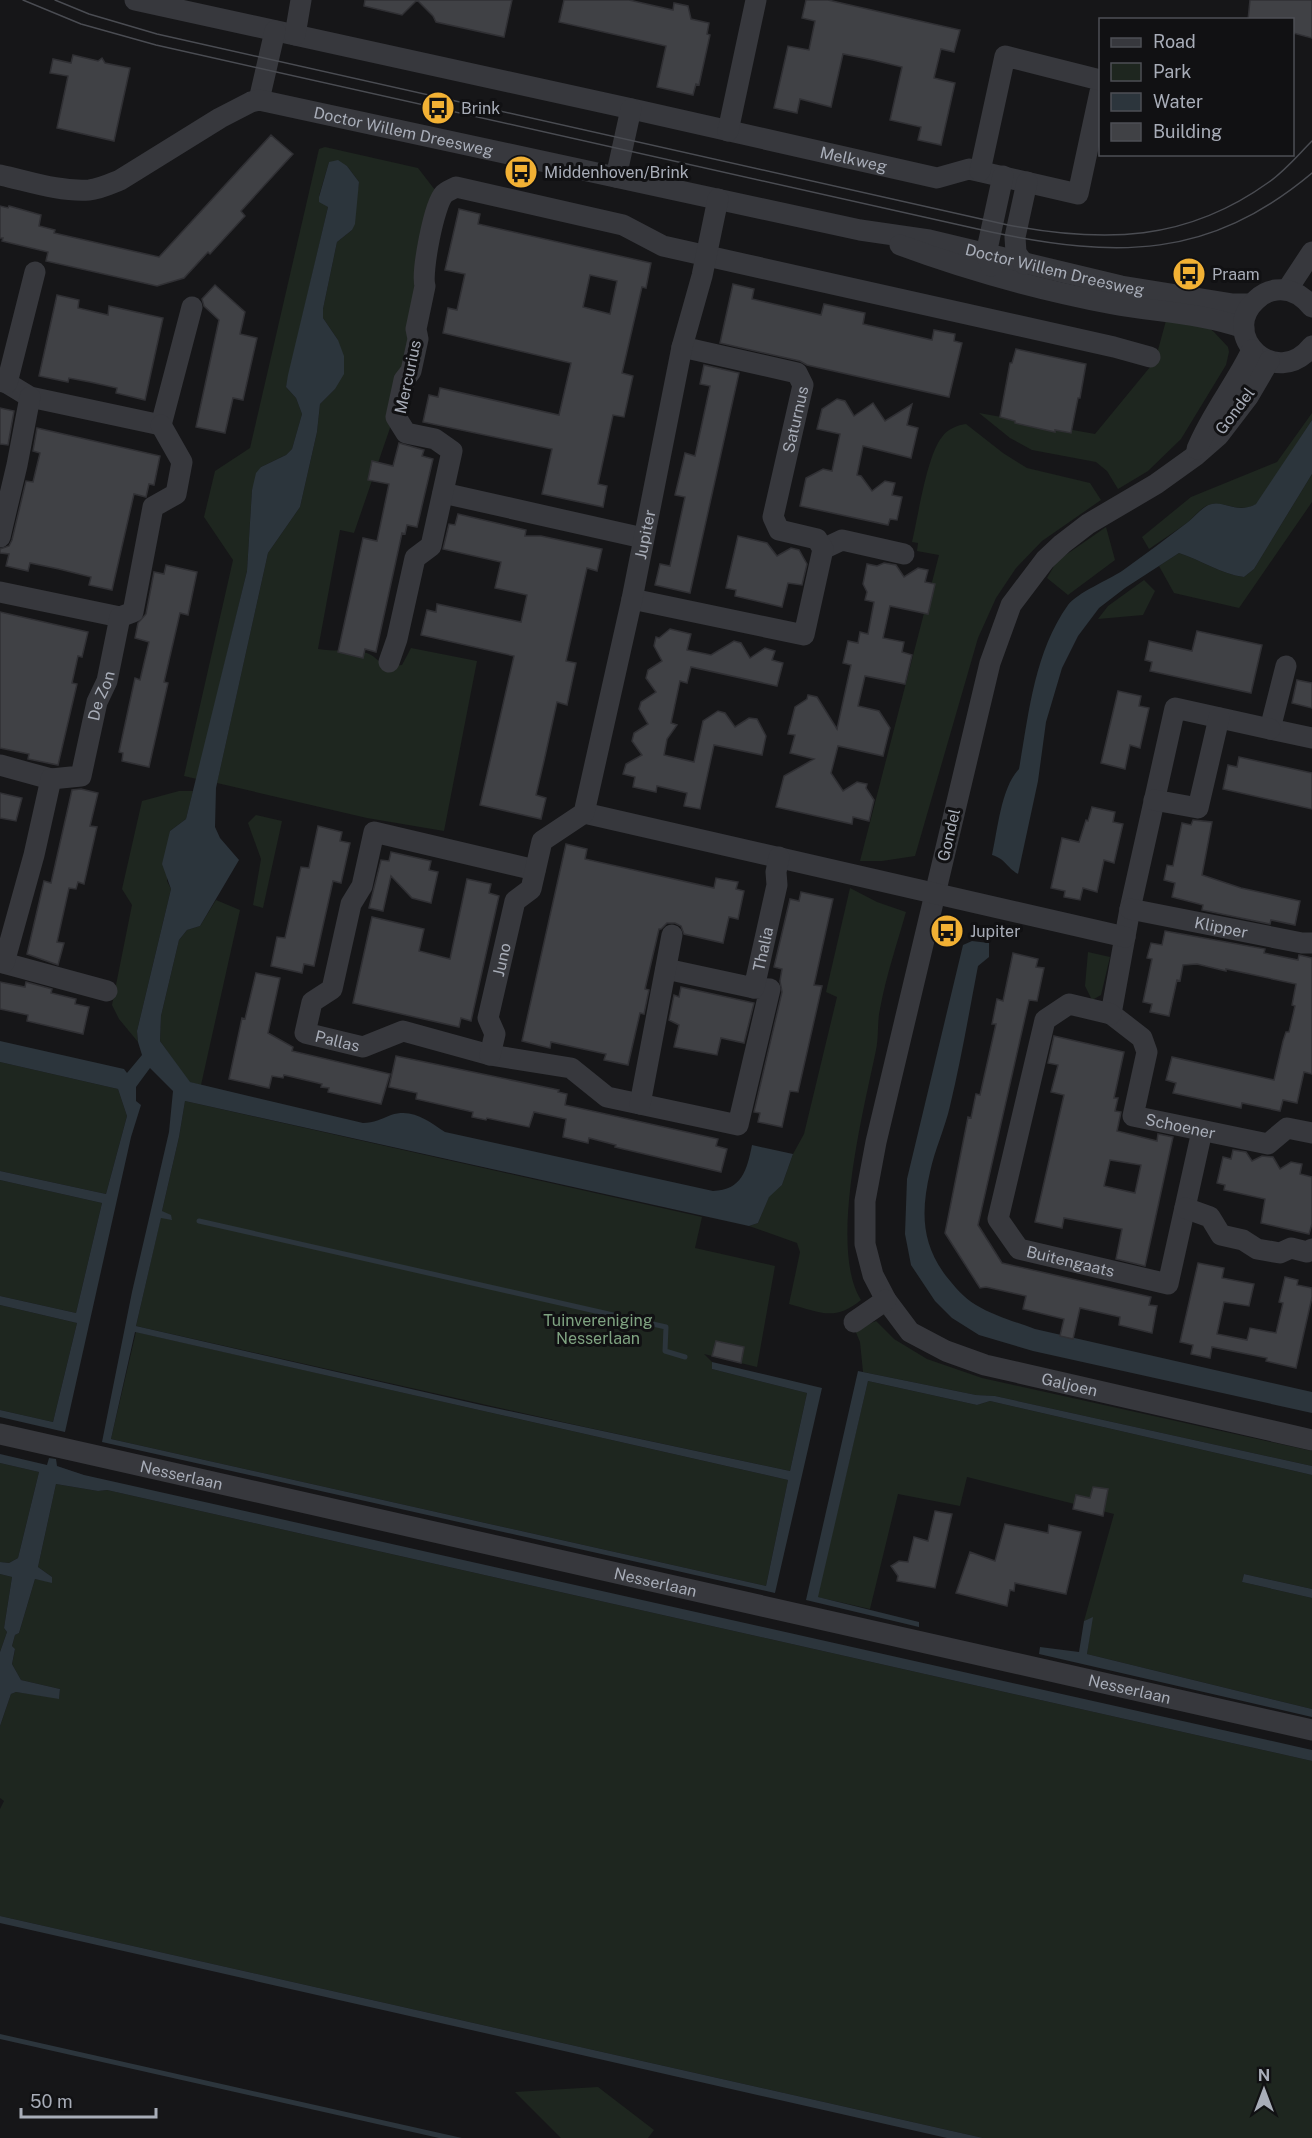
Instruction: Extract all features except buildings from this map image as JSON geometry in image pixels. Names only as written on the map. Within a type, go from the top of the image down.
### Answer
[{"type":"street","points":[[135,0],[180,5],[293,35],[631,109],[616,177]]},
{"type":"street","points":[[0,174],[71,189],[89,190],[102,187],[120,180],[220,118],[259,100],[293,35],[301,0]]},
{"type":"street","points":[[728,131],[756,0]]},
{"type":"street","points":[[980,171],[1005,56],[1099,80]]},
{"type":"street","name":"Doctor Willem Dreesweg","points":[[259,100],[860,230],[929,240],[1121,286],[1233,304],[1251,304]]},
{"type":"street","name":"Melkweg","points":[[631,109],[937,178],[969,169],[1078,194],[1099,101]]},
{"type":"street","points":[[996,277],[986,254],[1016,179]]},
{"type":"street","points":[[1016,179],[1016,253],[1024,264]]},
{"type":"street","name":"Mercurius","points":[[389,662],[397,639],[415,558],[431,546],[452,451],[435,438],[406,434],[396,417],[404,380],[411,371],[418,339],[416,329],[425,286],[424,268],[438,206],[444,194],[456,187],[623,225],[663,246],[706,256]]},
{"type":"street","name":"Jupiter","points":[[584,813],[632,599],[682,347],[706,256],[718,199]]},
{"type":"street","name":"Doctor Willem Dreesweg","points":[[860,230],[949,263],[1056,294],[1138,309],[1183,313],[1228,322],[1244,328]]},
{"type":"street","points":[[1310,351],[1289,362],[1261,356],[1246,340],[1244,328],[1245,315],[1251,304],[1268,291],[1304,296],[1312,252]]},
{"type":"street","points":[[706,256],[1150,357]]},
{"type":"street","points":[[34,272],[4,382],[30,397],[161,425],[192,307]]},
{"type":"street","name":"Saturnus","points":[[682,347],[797,373],[803,385],[773,517],[779,530],[816,539],[823,549]]},
{"type":"street","name":"Gondel","points":[[886,1300],[873,1275],[864,1244],[865,1201],[876,1142],[990,663],[1011,605],[1032,575],[1062,544],[1088,524],[1156,484],[1195,456],[1206,429],[1237,381],[1261,356]]},
{"type":"street","points":[[0,537],[30,397]]},
{"type":"street","name":"De Zon","points":[[51,779],[81,776],[97,702],[106,681],[120,618],[133,612],[153,507],[176,494],[182,462],[161,425]]},
{"type":"street","points":[[443,493],[643,538]]},
{"type":"street","points":[[632,599],[804,635],[823,549],[842,540],[904,554]]},
{"type":"street","points":[[0,592],[120,618]]},
{"type":"street","points":[[1270,729],[1286,666]]},
{"type":"street","points":[[1111,1014],[1130,909],[1175,708],[1312,738]]},
{"type":"street","points":[[1154,800],[1198,808],[1219,718]]},
{"type":"street","points":[[0,765],[51,779],[34,855],[2,963],[107,991]]},
{"type":"street","points":[[535,870],[542,841],[584,813],[1125,937]]},
{"type":"street","name":"Pallas","points":[[535,870],[374,832],[362,886],[351,904],[332,989],[312,1002],[305,1033],[363,1047],[402,1031],[490,1055],[571,1068],[607,1097],[738,1125],[770,989],[754,988]]},
{"type":"street","name":"Thalia","points":[[666,969],[754,988],[777,885],[779,857]]},
{"type":"street","name":"Juno","points":[[490,1055],[495,1034],[488,1018],[515,901],[531,889],[535,870]]},
{"type":"street","name":"Klipper","points":[[1130,909],[1302,944],[1312,943]]},
{"type":"street","points":[[640,1104],[672,935]]},
{"type":"street","name":"Buitengaats","points":[[1111,1014],[1069,1004],[1045,1020],[998,1220],[1019,1249],[1168,1284],[1202,1131]]},
{"type":"street","name":"Schoener","points":[[1111,1014],[1142,1038],[1147,1052],[1133,1116],[1268,1144],[1287,1128],[1312,1130]]},
{"type":"street","points":[[1185,1208],[1210,1216],[1221,1235],[1243,1240],[1257,1249],[1280,1253],[1291,1248],[1307,1252],[1312,1249]]},
{"type":"street","points":[[854,1322],[886,1300]]},
{"type":"street","name":"Galjoen","points":[[886,1300],[910,1332],[946,1351],[985,1365],[1312,1440]]},
{"type":"street","name":"Nesserlaan","points":[[0,1434],[1312,1730]]},
{"type":"green space","points":[[325,147],[418,168],[435,190],[419,288],[390,428],[354,533],[340,530],[318,649],[362,652],[393,666],[402,665],[411,648],[477,661],[444,831],[367,818],[217,783],[268,553],[300,507],[317,432],[320,404],[335,389],[338,340],[323,318],[323,309],[337,242],[352,230],[359,182],[347,166],[329,162],[319,196],[328,207],[286,387],[296,398],[302,414],[292,449],[286,455],[261,467],[252,490],[247,571],[197,779],[184,776],[233,560],[204,517],[215,471],[250,448],[319,149]]},
{"type":"green space","points":[[1167,317],[1204,324],[1214,332],[1228,347],[1226,365],[1181,439],[1148,471],[1118,489],[1107,471],[1096,462],[1032,450],[1010,438],[979,413],[1095,434],[1155,361]]},
{"type":"green space","points":[[1312,413],[1312,420],[1257,504],[1242,508],[1218,504],[1206,506],[1188,522],[1149,549],[1142,537],[1191,497],[1277,462]]},
{"type":"green space","points":[[966,424],[1003,453],[1027,468],[1090,483],[1101,500],[1042,541],[1016,568],[996,598],[978,638],[915,856],[882,861],[860,861],[939,555],[917,551],[918,543],[912,542],[924,487],[932,457],[942,437],[953,428]]},
{"type":"green space","points":[[1312,474],[1312,502],[1239,608],[1174,593],[1159,566],[1179,553],[1219,570],[1244,577],[1254,569]]},
{"type":"green space","points":[[1106,527],[1115,560],[1068,595],[1047,578],[1057,561]]},
{"type":"green space","points":[[1144,580],[1155,591],[1143,615],[1098,619],[1108,606]]},
{"type":"green space","points":[[179,791],[193,791],[186,819],[170,831],[167,881],[171,889],[137,1031],[138,1042],[119,1019],[112,1005],[132,905],[122,889],[142,801]]},
{"type":"green space","points":[[256,815],[282,821],[263,908],[253,905],[261,859],[248,823]]},
{"type":"green space","points":[[850,888],[877,902],[906,912],[882,997],[877,1045],[857,1141],[852,1178],[848,1214],[848,1247],[852,1277],[861,1300],[843,1311],[826,1313],[789,1304],[800,1252],[797,1243],[749,1226],[758,1223],[769,1196],[782,1185],[793,1154],[804,1134],[837,997],[826,992]]},
{"type":"green space","points":[[216,900],[240,910],[201,1085],[189,1082],[160,1041],[161,1016],[179,940],[187,930],[200,926]]},
{"type":"green space","points":[[1088,952],[1110,957],[1101,995],[1092,1000],[1085,986]]},
{"type":"green space","points":[[0,1062],[118,1089],[127,1116],[106,1194],[0,1171]]},
{"type":"green space","name":"Tuinvereniging Nesserlaan","points":[[185,1101],[702,1217],[695,1248],[775,1266],[757,1367],[704,1354],[712,1362],[712,1369],[807,1393],[790,1471],[136,1326],[161,1217],[172,1219],[162,1211]]},
{"type":"green space","points":[[0,1180],[102,1203],[76,1313],[0,1296]]},
{"type":"green space","points":[[0,1305],[77,1323],[53,1422],[0,1410]]},
{"type":"green space","points":[[876,1321],[894,1339],[927,1359],[982,1378],[1312,1451],[1312,1466],[995,1396],[976,1395],[863,1372],[860,1342],[855,1330]]},
{"type":"green space","points":[[136,1332],[788,1480],[766,1586],[111,1439]]},
{"type":"green space","points":[[868,1381],[977,1405],[990,1401],[1312,1475],[1312,1589],[1244,1574],[1242,1582],[1312,1598],[1312,1709],[1087,1654],[1092,1618],[1084,1621],[1114,1514],[967,1477],[960,1506],[898,1494],[870,1609],[817,1597]]},
{"type":"green space","points":[[0,1463],[39,1472],[18,1558],[9,1563],[0,1562]]},
{"type":"green space","points":[[56,1484],[98,1491],[107,1490],[1312,1761],[1312,2138],[983,2138],[0,1916],[0,1809],[4,1801],[0,1798],[0,1726],[11,1694],[16,1692],[59,1698],[60,1689],[21,1680],[12,1664],[15,1650],[12,1646],[15,1635],[19,1633],[35,1579],[52,1582],[52,1577],[38,1567]]},
{"type":"green space","points":[[0,1574],[12,1577],[4,1628],[7,1632],[0,1652]]},
{"type":"green space","points":[[598,2087],[654,2130],[648,2138],[561,2138],[515,2092]]},
{"type":"water","points":[[338,160],[347,166],[359,182],[355,224],[352,230],[337,242],[323,309],[323,318],[338,340],[344,356],[344,374],[335,389],[320,404],[317,432],[300,507],[268,553],[216,788],[215,827],[220,838],[239,860],[200,926],[187,930],[179,940],[161,1016],[160,1041],[190,1082],[363,1123],[374,1122],[399,1113],[413,1114],[445,1132],[713,1191],[723,1190],[737,1183],[748,1163],[752,1145],[793,1154],[782,1185],[769,1197],[758,1223],[749,1226],[185,1101],[162,1211],[171,1215],[172,1220],[161,1218],[136,1326],[481,1405],[790,1471],[807,1393],[712,1369],[712,1362],[822,1388],[775,1593],[102,1442],[132,1292],[169,1132],[173,1091],[150,1068],[136,1087],[136,1101],[141,1105],[131,1137],[65,1432],[0,1417],[0,1410],[53,1422],[77,1323],[0,1305],[0,1296],[76,1313],[102,1203],[0,1180],[0,1171],[106,1194],[127,1116],[118,1089],[0,1062],[0,1041],[124,1069],[127,1073],[142,1055],[137,1031],[171,889],[162,864],[170,831],[186,819],[247,571],[252,490],[256,473],[261,467],[286,455],[292,449],[302,414],[296,398],[286,387],[328,207],[319,202],[319,197],[329,162]],"holes":[[[135,1332],[788,1480],[766,1586],[111,1439]]]},
{"type":"water","points":[[1312,420],[1312,474],[1254,569],[1244,577],[1219,570],[1179,553],[1099,608],[1078,636],[1062,668],[1046,722],[1038,781],[1018,874],[992,855],[998,821],[1008,787],[1019,769],[1034,684],[1040,663],[1047,643],[1068,605],[1085,591],[1122,571],[1205,507],[1217,504],[1241,508],[1256,504]]},
{"type":"water","points":[[972,941],[989,943],[989,957],[978,966],[954,1089],[932,1163],[925,1200],[925,1226],[928,1239],[938,1264],[946,1276],[963,1295],[976,1305],[998,1316],[1035,1329],[1312,1392],[1312,1413],[1033,1351],[979,1335],[952,1318],[935,1301],[911,1265],[905,1234],[907,1179],[963,945]]},
{"type":"water","points":[[858,1371],[976,1395],[995,1396],[1312,1466],[1312,1475],[990,1401],[977,1405],[868,1381],[818,1597],[919,1622],[919,1627],[806,1600]]},
{"type":"water","points":[[0,1454],[47,1465],[49,1458],[56,1459],[57,1466],[84,1475],[1312,1750],[1312,1761],[107,1490],[98,1491],[56,1484],[38,1567],[52,1577],[52,1583],[35,1579],[19,1633],[15,1635],[12,1646],[15,1649],[12,1664],[21,1680],[60,1689],[59,1699],[16,1692],[11,1694],[0,1726],[0,1652],[7,1632],[4,1628],[12,1577],[0,1574],[0,1562],[9,1563],[18,1558],[39,1472],[0,1463]]},
{"type":"water","points":[[1244,1574],[1312,1589],[1312,1598],[1242,1582]]},
{"type":"water","points":[[1093,1617],[1087,1654],[1312,1709],[1312,1717],[1039,1654],[1040,1647],[1079,1652],[1084,1621]]},
{"type":"water","points":[[0,1916],[983,2138],[947,2138],[0,1923]]},
{"type":"water","points":[[0,2034],[462,2138],[439,2138],[0,2039]]},
{"type":"waterway","points":[[199,1221],[666,1327],[665,1351],[685,1357]]},
{"type":"tram line","points":[[23,0],[81,24],[156,45],[991,232],[1080,246],[1121,248],[1160,245],[1198,237],[1236,223],[1274,202],[1312,173]]},
{"type":"tram line","points":[[55,0],[89,14],[157,34],[1043,231],[1111,235],[1143,233],[1175,227],[1207,217],[1238,202],[1269,182],[1312,141]]},
{"type":"place","name":"Brink","points":[[438,108]]},
{"type":"place","name":"Middenhoven/Brink","points":[[521,172]]},
{"type":"place","name":"Praam","points":[[1189,274]]},
{"type":"place","name":"Jupiter","points":[[947,931]]}]
